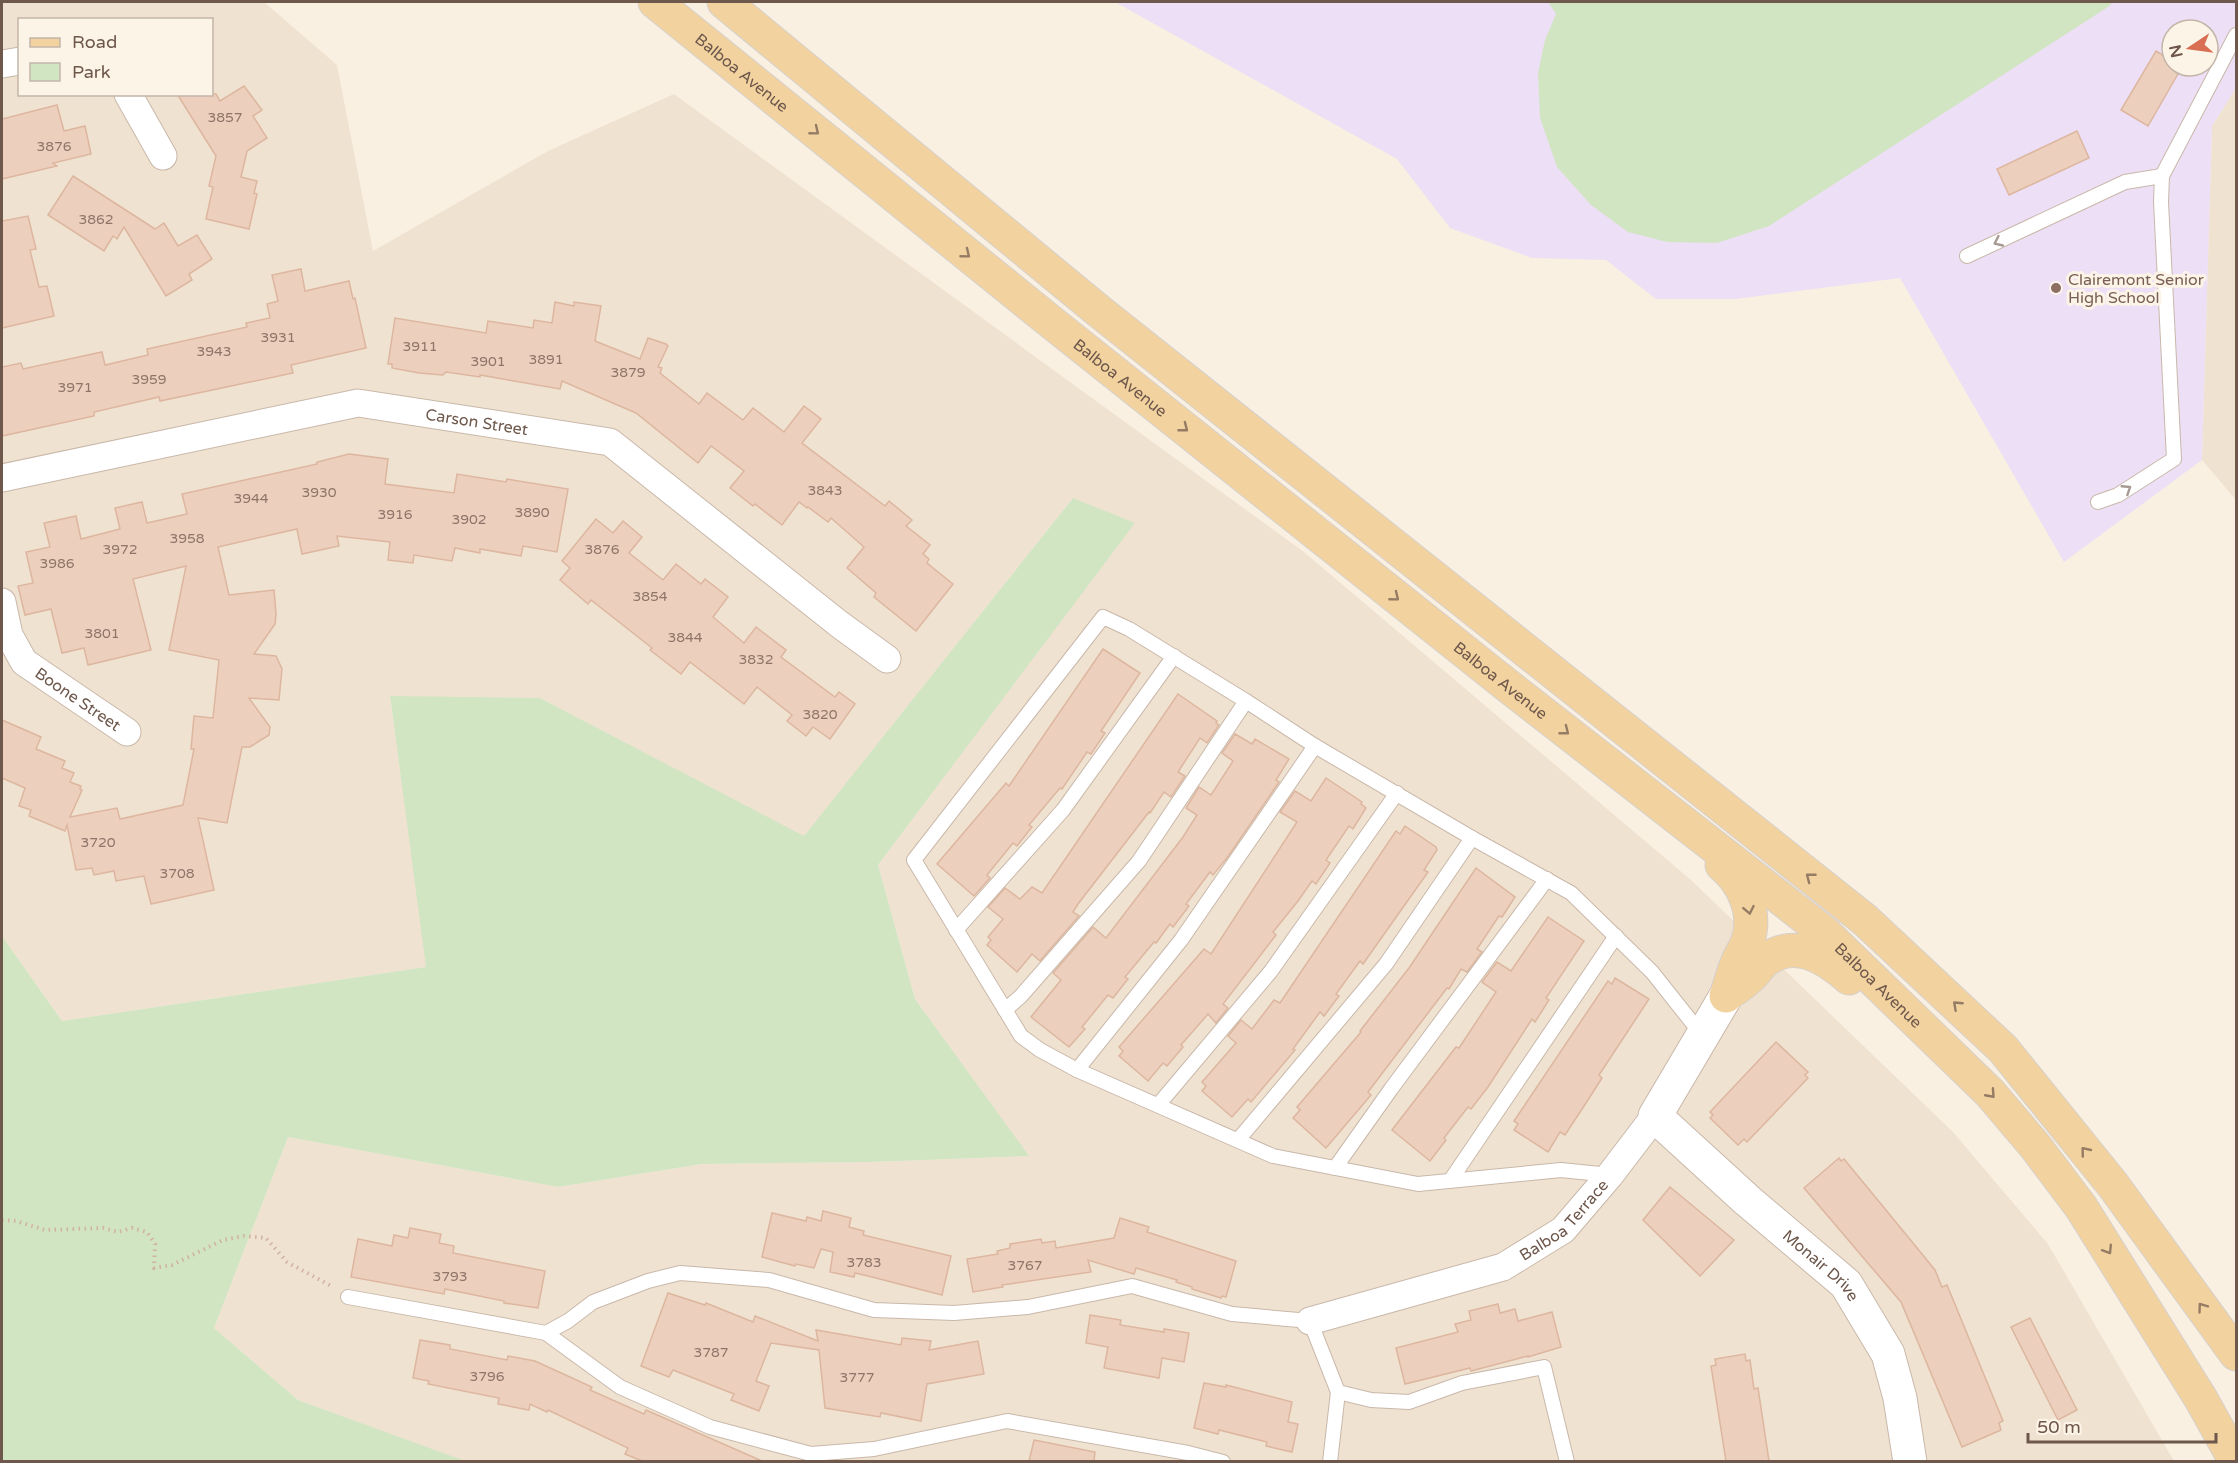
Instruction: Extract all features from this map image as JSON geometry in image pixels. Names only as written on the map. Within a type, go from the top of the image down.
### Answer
[{"type":"main road","name":"Balboa Avenue","points":[[656,2],[1051,322],[1625,778],[1825,933],[1990,1093],[2035,1146],[2081,1207],[2201,1399],[2236,1461]]},
{"type":"main road","points":[[724,2],[1100,312],[1865,920],[2003,1048],[2113,1185],[2236,1354]]},
{"type":"main road","points":[[1625,778],[1655,812],[1727,869],[1743,891],[1748,903],[1751,925],[1748,940],[1726,996]]},
{"type":"main road","points":[[1726,996],[1751,976],[1767,958],[1788,950],[1810,952],[1836,967],[1894,1020],[1950,1053]]},
{"type":"street","points":[[2,64],[18,61]]},
{"type":"street","points":[[129,96],[163,156]]},
{"type":"street","name":"Carson Street","points":[[2,478],[358,403],[610,442],[839,624],[887,659]]},
{"type":"street","name":"Boone Street","points":[[2,602],[5,636],[24,662],[127,732]]},
{"type":"street","name":"Balboa Terrace","points":[[1310,1321],[1503,1267],[1563,1230],[1610,1175],[1655,1116],[1726,996]]},
{"type":"street","name":"Monair Drive","points":[[1655,1116],[1748,1201],[1846,1284],[1888,1354],[1900,1398],[1910,1461]]},
{"type":"lane","points":[[2098,502],[2118,495],[2174,459],[2161,202],[2162,176],[2236,35]]},
{"type":"lane","points":[[1967,256],[2126,182],[2162,176]]},
{"type":"lane","points":[[1610,1175],[1561,1170],[1418,1184],[1273,1156],[1159,1104],[1077,1070],[1040,1050],[1021,1036],[914,860],[1103,617],[1129,629],[1174,656],[1315,746],[1571,893],[1652,972],[1702,1035]]},
{"type":"lane","points":[[956,930],[1063,810],[1174,656]]},
{"type":"lane","points":[[1005,1010],[1021,996],[1139,861],[1246,701]]},
{"type":"lane","points":[[1077,1070],[1181,940],[1315,746]]},
{"type":"lane","points":[[1159,1104],[1271,971],[1397,793]]},
{"type":"lane","points":[[1238,1140],[1386,964],[1472,838]]},
{"type":"lane","points":[[1335,1168],[1547,879]]},
{"type":"lane","points":[[1450,1181],[1616,936]]},
{"type":"lane","points":[[546,1333],[568,1321],[593,1302],[648,1281],[680,1274],[769,1280],[874,1310],[954,1313],[1028,1307],[1132,1286],[1232,1314],[1310,1321],[1338,1392],[1330,1461]]},
{"type":"lane","points":[[348,1296],[546,1333],[620,1388],[710,1427],[811,1454],[874,1449],[1007,1421],[1223,1461]]},
{"type":"lane","points":[[1338,1392],[1371,1400],[1410,1402],[1462,1383],[1545,1367],[1568,1461]]},
{"type":"path","points":[[2,1220],[16,1221],[45,1230],[103,1228],[118,1232],[132,1228],[147,1232],[155,1244],[154,1268],[172,1265],[223,1240],[244,1236],[266,1238],[287,1262],[348,1296]]},
{"type":"shaded area","points":[[2,2],[264,2],[337,65],[373,251],[548,151],[674,94],[1304,552],[1691,880],[1953,1132],[2048,1244],[2174,1461],[465,1462],[298,1400],[214,1328],[288,1137],[558,1187],[702,1164],[871,1162],[1028,1156],[915,999],[878,865],[1134,523],[1072,499],[804,837],[540,698],[390,697],[427,967],[62,1021],[2,936]]},
{"type":"shaded area","name":"Clairemont Senior High School","points":[[1115,2],[2236,2],[2236,88],[2212,126],[2202,460],[2064,562],[1900,278],[1735,299],[1656,299],[1606,260],[1532,258],[1450,228],[1397,159]]},
{"type":"shaded area","points":[[2236,88],[2236,500],[2202,460],[2212,126]]},
{"type":"green space","points":[[1548,2],[2113,2],[1769,226],[1717,243],[1667,242],[1628,232],[1591,205],[1557,167],[1540,118],[1538,73],[1545,40],[1556,14]]},
{"type":"green space","points":[[1073,498],[1135,523],[878,865],[915,999],[1029,1156],[871,1162],[702,1164],[558,1187],[288,1137],[214,1328],[298,1400],[465,1461],[2,1461],[2,936],[62,1021],[426,967],[390,696],[540,698],[804,836]]},
{"type":"building","points":[[2156,51],[2160,54],[2160,78],[2176,78],[2148,126],[2121,110]]},
{"type":"building","points":[[244,86],[262,110],[253,116],[267,138],[247,151],[241,177],[257,181],[254,193],[257,194],[249,229],[206,219],[213,187],[209,186],[216,156],[178,96],[213,96],[216,94],[220,101]]},
{"type":"building","points":[[57,105],[64,131],[85,126],[91,154],[53,163],[57,166],[2,179],[2,119]]},
{"type":"building","points":[[2077,131],[2089,158],[2009,195],[1997,169]]},
{"type":"building","points":[[73,176],[155,229],[164,223],[178,246],[197,235],[212,259],[189,274],[192,280],[166,296],[124,227],[117,239],[113,236],[104,251],[48,215]]},
{"type":"building","points":[[28,216],[36,249],[30,250],[39,287],[47,286],[54,316],[2,328],[2,221]]},
{"type":"building","points":[[301,269],[305,291],[349,281],[366,348],[291,365],[293,373],[160,401],[159,397],[94,412],[94,416],[2,436],[2,367],[21,363],[23,369],[102,352],[105,365],[148,355],[147,349],[247,327],[246,323],[270,318],[267,304],[278,301],[272,275]]},
{"type":"building","points":[[555,302],[574,306],[574,302],[601,306],[595,341],[640,359],[648,338],[666,344],[668,346],[658,367],[662,368],[660,373],[699,404],[707,393],[743,420],[753,408],[784,432],[804,406],[821,419],[802,443],[885,506],[889,501],[912,520],[906,526],[930,545],[923,554],[929,559],[927,563],[953,584],[916,631],[874,597],[876,593],[847,568],[864,547],[831,518],[828,522],[799,502],[782,525],[755,504],[753,506],[730,488],[744,471],[711,446],[698,463],[636,413],[562,381],[560,389],[480,375],[480,377],[446,372],[443,375],[419,373],[392,368],[392,364],[388,364],[395,318],[486,333],[488,321],[533,328],[534,320],[552,323]]},
{"type":"building","points":[[349,454],[388,459],[385,484],[454,493],[457,474],[568,489],[557,552],[523,546],[521,556],[480,549],[480,553],[455,548],[452,561],[414,555],[413,563],[388,560],[390,542],[337,536],[339,546],[302,554],[297,529],[218,547],[229,595],[274,590],[275,624],[254,654],[276,656],[282,669],[279,700],[249,698],[270,727],[269,735],[250,747],[242,747],[227,823],[198,818],[214,890],[151,904],[144,876],[116,881],[114,871],[94,875],[92,868],[76,870],[67,825],[65,831],[29,816],[31,810],[19,806],[25,788],[2,778],[2,720],[41,737],[36,749],[65,761],[62,768],[74,773],[70,782],[81,786],[82,790],[70,817],[117,808],[120,819],[183,805],[194,749],[191,749],[194,716],[213,718],[219,660],[169,650],[186,566],[133,579],[151,650],[88,665],[84,648],[62,653],[51,609],[25,615],[18,586],[33,583],[26,552],[50,547],[44,523],[76,516],[81,539],[120,529],[115,508],[142,502],[147,523],[187,514],[182,494],[317,464],[317,462]]},
{"type":"building","points":[[596,519],[613,533],[623,521],[642,537],[629,553],[663,580],[676,564],[701,584],[705,579],[728,597],[713,617],[744,643],[756,627],[786,650],[781,657],[835,697],[839,692],[855,704],[830,739],[813,727],[806,736],[787,721],[792,715],[757,687],[744,704],[690,662],[681,674],[591,600],[588,604],[560,580],[570,568],[562,561]]},
{"type":"building","points":[[1103,649],[1140,673],[1101,731],[1105,733],[1091,754],[1087,752],[1062,789],[1060,788],[1029,825],[1032,827],[1017,846],[1013,843],[987,875],[990,878],[974,896],[937,864],[1006,783],[1009,786]]},
{"type":"building","points":[[1178,694],[1217,721],[1219,725],[1207,743],[1200,738],[1178,772],[1185,776],[1171,797],[1164,792],[1078,904],[1073,912],[1079,916],[1040,961],[1032,954],[1017,972],[987,945],[991,940],[988,937],[1003,919],[988,907],[1005,888],[1020,899],[1032,887],[1042,893]]},
{"type":"building","points":[[1235,734],[1252,744],[1255,739],[1289,759],[1276,780],[1279,782],[1227,858],[1213,875],[1210,872],[1186,904],[1189,906],[1173,927],[1170,924],[1156,943],[1154,942],[1125,977],[1128,979],[1113,998],[1108,995],[1082,1027],[1085,1029],[1069,1047],[1031,1017],[1061,980],[1053,973],[1093,927],[1106,938],[1183,837],[1197,815],[1186,808],[1199,787],[1211,795],[1233,761],[1222,753]]},
{"type":"building","points":[[1326,778],[1362,802],[1361,804],[1366,808],[1353,829],[1349,826],[1326,860],[1330,863],[1316,884],[1312,881],[1273,932],[1276,935],[1223,1004],[1228,1008],[1216,1023],[1208,1014],[1181,1045],[1183,1047],[1167,1066],[1163,1063],[1148,1081],[1119,1056],[1123,1051],[1119,1047],[1204,949],[1211,954],[1297,822],[1280,812],[1295,791],[1311,801]]},
{"type":"building","points":[[1405,826],[1436,847],[1437,850],[1424,870],[1428,872],[1363,964],[1360,961],[1336,994],[1339,996],[1324,1016],[1320,1012],[1293,1049],[1295,1050],[1251,1102],[1248,1099],[1232,1117],[1202,1091],[1206,1086],[1202,1082],[1236,1043],[1228,1036],[1241,1020],[1252,1029],[1274,1000],[1280,1003],[1396,831],[1400,834]]},
{"type":"building","points":[[1476,868],[1515,897],[1477,949],[1482,952],[1467,972],[1461,969],[1449,989],[1447,988],[1368,1092],[1371,1095],[1326,1148],[1293,1118],[1300,1110],[1297,1107],[1361,1032],[1409,968]]},
{"type":"building","points":[[1548,917],[1584,941],[1546,998],[1549,1000],[1535,1022],[1532,1019],[1488,1087],[1471,1109],[1468,1107],[1430,1161],[1392,1130],[1456,1047],[1459,1048],[1496,992],[1482,982],[1497,962],[1511,971]]},
{"type":"building","points":[[1615,978],[1649,999],[1599,1075],[1602,1078],[1565,1135],[1560,1132],[1548,1152],[1514,1130],[1518,1124],[1514,1121],[1608,981],[1612,984]]},
{"type":"building","points":[[1776,1042],[1808,1072],[1805,1075],[1808,1078],[1747,1142],[1744,1139],[1738,1145],[1710,1118],[1713,1115],[1710,1112]]},
{"type":"building","points":[[1839,1158],[1841,1161],[1844,1159],[1935,1270],[1942,1287],[1947,1285],[2003,1421],[1999,1423],[2001,1430],[1962,1447],[1901,1302],[1804,1188]]},
{"type":"building","points":[[1670,1187],[1734,1240],[1700,1276],[1643,1220]]},
{"type":"building","points":[[823,1211],[851,1218],[849,1227],[864,1231],[863,1235],[951,1256],[942,1295],[855,1273],[854,1277],[830,1272],[833,1252],[821,1249],[814,1268],[796,1264],[795,1266],[762,1257],[772,1213],[806,1221],[807,1217],[821,1221]]},
{"type":"building","points":[[1120,1218],[1149,1227],[1147,1232],[1236,1261],[1226,1297],[1221,1298],[1192,1289],[1192,1287],[1176,1282],[1177,1280],[1136,1268],[1134,1274],[1088,1260],[1091,1272],[1002,1285],[1003,1287],[973,1292],[967,1259],[998,1254],[997,1251],[1010,1248],[1010,1244],[1041,1239],[1042,1243],[1055,1241],[1056,1248],[1114,1238]]},
{"type":"building","points":[[410,1228],[441,1234],[439,1243],[454,1246],[453,1253],[545,1271],[538,1308],[504,1303],[504,1301],[445,1289],[444,1294],[351,1277],[358,1239],[392,1246],[394,1235],[408,1238]]},
{"type":"building","points":[[668,1293],[705,1305],[706,1303],[753,1322],[755,1316],[818,1341],[816,1330],[901,1345],[902,1338],[931,1341],[929,1350],[978,1341],[984,1374],[927,1384],[921,1421],[881,1413],[880,1417],[825,1408],[819,1350],[771,1343],[756,1381],[769,1386],[759,1411],[731,1400],[734,1394],[673,1370],[669,1377],[641,1366]]},
{"type":"building","points":[[1498,1304],[1500,1313],[1515,1309],[1518,1321],[1552,1312],[1561,1347],[1471,1371],[1470,1368],[1405,1384],[1396,1348],[1458,1332],[1455,1324],[1471,1320],[1469,1311]]},
{"type":"building","points":[[1090,1315],[1121,1320],[1120,1325],[1164,1332],[1164,1329],[1189,1333],[1184,1362],[1162,1358],[1159,1378],[1104,1368],[1108,1347],[1086,1343]]},
{"type":"building","points":[[2030,1318],[2077,1410],[2058,1420],[2011,1327]]},
{"type":"building","points":[[420,1340],[450,1345],[450,1349],[507,1360],[508,1356],[535,1361],[592,1387],[590,1390],[644,1414],[646,1410],[762,1461],[642,1461],[625,1454],[628,1448],[548,1410],[547,1412],[530,1404],[529,1410],[498,1404],[499,1398],[428,1384],[429,1381],[413,1378]]},
{"type":"building","points":[[1745,1354],[1746,1361],[1750,1360],[1754,1389],[1758,1388],[1769,1461],[1726,1461],[1711,1366],[1716,1365],[1715,1359]]},
{"type":"building","points":[[1204,1383],[1226,1387],[1226,1385],[1292,1402],[1288,1422],[1298,1424],[1292,1452],[1266,1446],[1267,1442],[1219,1430],[1218,1434],[1194,1428]]},
{"type":"building","points":[[1034,1440],[1095,1452],[1094,1461],[1029,1461]]},
{"type":"place","name":"Clairemont Senior High School","points":[[2056,288]]}]
